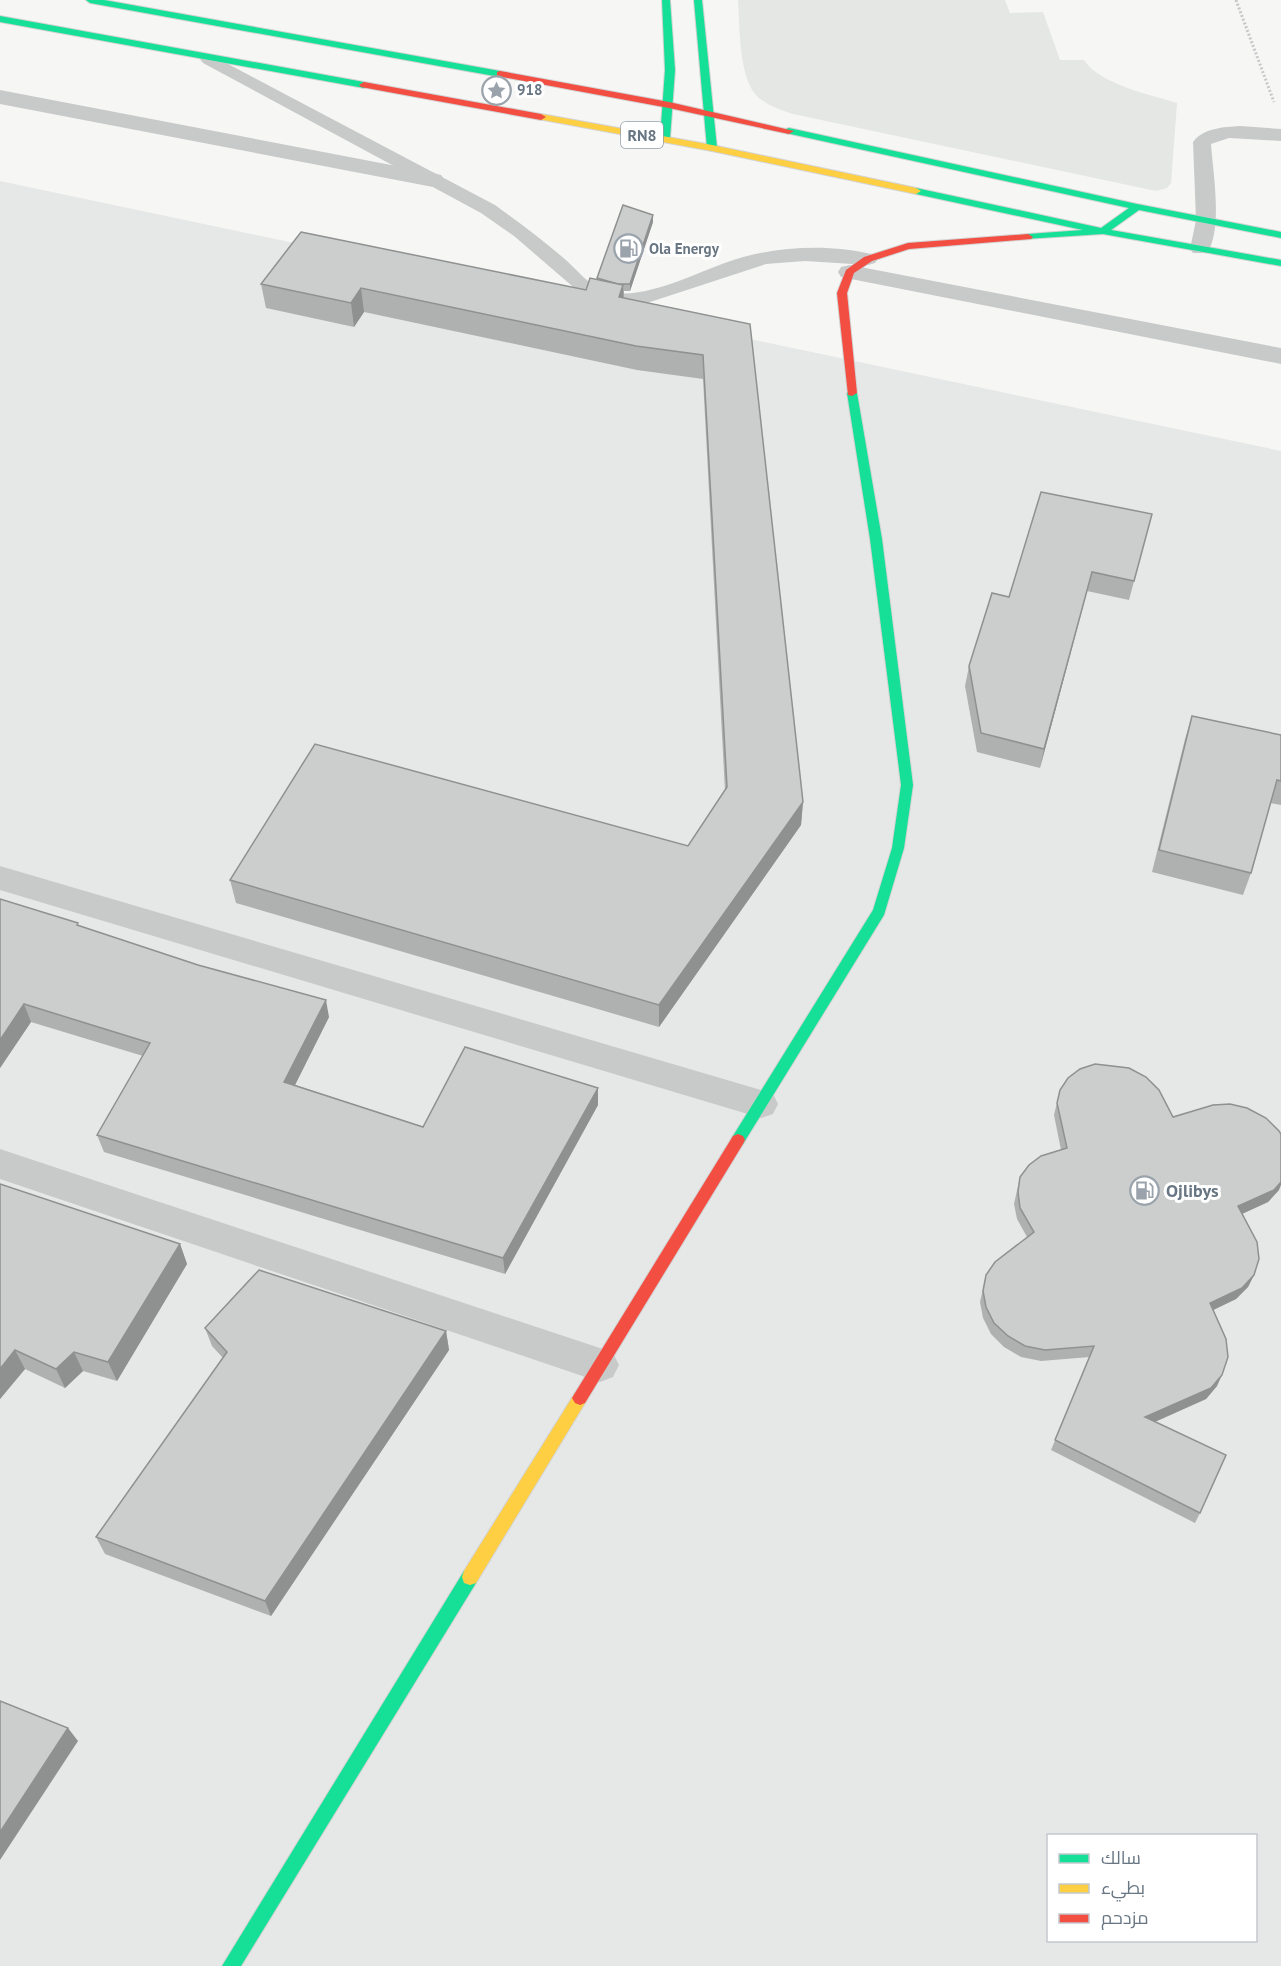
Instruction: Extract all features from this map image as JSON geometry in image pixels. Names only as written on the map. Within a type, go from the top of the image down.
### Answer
[{"type":"main road","name":"RN8","points":[[90,0],[669,105],[1137,207],[1281,235]]},
{"type":"main road","points":[[665,139],[669,105],[670,61],[666,0]]},
{"type":"main road","points":[[698,0],[712,148]]},
{"type":"main road","name":"RN8","points":[[0,19],[665,139],[1102,231],[1281,263]]},
{"type":"main road","points":[[231,1966],[879,911],[898,848],[907,785],[876,539],[849,372],[843,293],[859,266],[908,246],[1102,231],[1137,207]]},
{"type":"street","points":[[0,97],[433,180]]},
{"type":"street","points":[[859,266],[1281,356]]},
{"type":"street","points":[[0,878],[761,1104]]},
{"type":"street","points":[[0,1164],[600,1365]]},
{"type":"lane","points":[[210,58],[488,209],[520,232],[582,286],[606,299],[630,302],[639,300],[717,272],[766,258],[820,254],[859,266]]},
{"type":"lane","points":[[1200,249],[1206,220],[1202,142],[1211,135],[1228,133],[1281,135]]},
{"type":"path","points":[[1236,0],[1274,102]]},
{"type":"shaded area","points":[[738,0],[1005,0],[1010,13],[1043,12],[1060,60],[1084,60],[1101,76],[1113,82],[1177,103],[1171,183],[1167,188],[1156,191],[793,114],[775,108],[759,98],[747,79],[741,52]]},
{"type":"shaded area","points":[[0,181],[1281,451],[1281,1966],[0,1966]]},
{"type":"building","points":[[623,205],[653,215],[630,284],[618,284],[597,278]]},
{"type":"building","points":[[301,232],[586,290],[590,278],[623,285],[619,297],[750,324],[803,802],[659,1005],[230,880],[315,744],[688,846],[727,787],[703,355],[636,346],[361,288],[351,303],[261,284]]},
{"type":"building","points":[[1041,492],[1152,514],[1134,581],[1092,572],[1044,749],[981,733],[969,666],[992,593],[1009,597]]},
{"type":"building","points":[[1192,716],[1281,735],[1281,781],[1277,780],[1251,873],[1159,850]]},
{"type":"building","points":[[0,899],[78,923],[77,925],[198,965],[326,1000],[284,1082],[423,1127],[465,1047],[598,1088],[503,1258],[97,1135],[150,1043],[24,1004],[0,1040]]},
{"type":"building","points":[[1095,1064],[1129,1068],[1146,1077],[1159,1090],[1173,1117],[1213,1105],[1230,1104],[1247,1108],[1266,1118],[1281,1134],[1281,1182],[1274,1190],[1238,1206],[1257,1242],[1259,1259],[1254,1275],[1242,1288],[1210,1303],[1226,1339],[1228,1357],[1222,1375],[1211,1388],[1145,1417],[1226,1455],[1200,1513],[1055,1440],[1094,1346],[1045,1350],[1025,1346],[1008,1336],[994,1323],[986,1307],[983,1291],[986,1275],[995,1262],[1034,1232],[1020,1208],[1018,1192],[1020,1177],[1029,1165],[1041,1156],[1067,1148],[1057,1103],[1060,1090],[1068,1078],[1080,1069]]},
{"type":"building","points":[[0,1184],[180,1244],[108,1362],[74,1352],[56,1369],[15,1350],[0,1369]]},
{"type":"building","points":[[259,1270],[446,1331],[265,1601],[96,1537],[227,1352],[205,1328]]},
{"type":"building","points":[[0,1701],[68,1728],[0,1832]]},
{"type":"traffic: fast","points":[[90,0],[500,74]]},
{"type":"traffic: fast","points":[[665,139],[670,70],[666,0]]},
{"type":"traffic: fast","points":[[698,0],[712,148]]},
{"type":"traffic: fast","points":[[0,19],[364,85]]},
{"type":"traffic: fast","points":[[789,131],[1137,207],[1281,235]]},
{"type":"traffic: fast","points":[[916,191],[1103,231],[1281,263]]},
{"type":"traffic: fast","points":[[1028,237],[1103,231],[1137,207]]},
{"type":"traffic: fast","points":[[738,1140],[879,911],[898,848],[907,785],[876,539],[852,393]]},
{"type":"traffic: fast","points":[[231,1966],[470,1577]]},
{"type":"traffic: slow","points":[[541,117],[712,148],[916,191]]},
{"type":"traffic: slow","points":[[470,1577],[580,1398]]},
{"type":"traffic: jam","points":[[500,74],[669,105],[789,131]]},
{"type":"traffic: jam","points":[[364,85],[541,117]]},
{"type":"traffic: jam","points":[[852,393],[842,293],[850,272],[868,259],[908,246],[1028,237]]},
{"type":"traffic: jam","points":[[580,1398],[738,1140]]},
{"type":"place","name":"918","points":[[496,90]]},
{"type":"place","name":"Ola Energy","points":[[628,249]]},
{"type":"place","name":"Ojlibys","points":[[1145,1191]]}]
